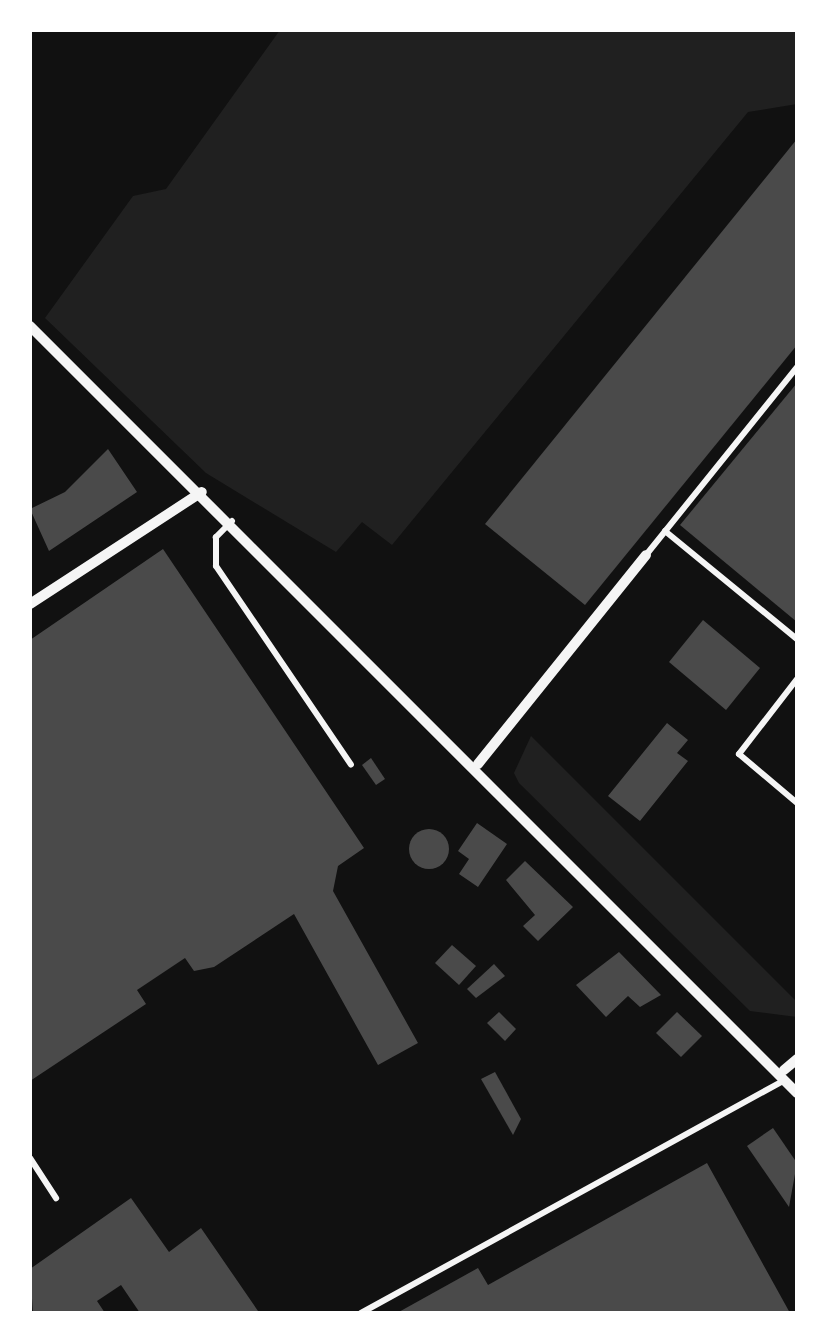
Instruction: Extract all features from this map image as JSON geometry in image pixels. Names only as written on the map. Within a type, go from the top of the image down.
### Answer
[{"type":"street","points":[[30,326],[478,764],[786,1074],[797,1092]]},
{"type":"street","points":[[30,604],[202,492]]},
{"type":"street","points":[[478,764],[646,555]]},
{"type":"street","points":[[786,1074],[797,1059]]},
{"type":"lane","points":[[646,555],[797,367]]},
{"type":"lane","points":[[232,521],[216,536],[216,566],[351,765]]},
{"type":"lane","points":[[665,530],[797,639]]},
{"type":"lane","points":[[797,679],[739,754],[797,802]]},
{"type":"lane","points":[[361,1313],[786,1074]]},
{"type":"lane","points":[[30,1158],[56,1198]]},
{"type":"shaded area","points":[[280,30],[797,30],[797,104],[748,112],[392,545],[362,522],[336,552],[206,473],[45,318],[133,196],[166,189]]},
{"type":"shaded area","points":[[531,736],[797,1002],[797,1017],[750,1011],[519,783],[514,773]]},
{"type":"building","points":[[797,139],[797,345],[585,605],[485,524]]},
{"type":"building","points":[[797,383],[797,622],[680,525]]},
{"type":"building","points":[[108,449],[137,492],[49,551],[30,509],[65,492]]},
{"type":"building","points":[[163,549],[364,848],[338,866],[333,891],[418,1043],[378,1065],[294,914],[214,967],[194,971],[185,958],[137,990],[146,1004],[30,1081],[30,640]]},
{"type":"building","points":[[703,620],[760,668],[726,710],[669,662]]},
{"type":"building","points":[[667,723],[688,740],[677,753],[688,761],[640,821],[608,796]]},
{"type":"building","points":[[371,758],[385,779],[376,785],[362,765]]},
{"type":"building","points":[[477,823],[507,844],[478,887],[459,874],[469,859],[458,851]]},
{"type":"building","points":[[429,829],[443,835],[449,849],[443,863],[429,869],[415,863],[409,849],[415,835]]},
{"type":"building","points":[[525,861],[573,907],[538,941],[523,926],[535,915],[506,880]]},
{"type":"building","points":[[452,945],[476,966],[459,985],[435,963]]},
{"type":"building","points":[[619,952],[661,995],[640,1007],[628,996],[606,1017],[576,985]]},
{"type":"building","points":[[494,964],[505,976],[476,998],[467,989]]},
{"type":"building","points":[[499,1012],[516,1029],[505,1041],[487,1023]]},
{"type":"building","points":[[677,1012],[702,1036],[681,1057],[656,1033]]},
{"type":"building","points":[[495,1072],[521,1119],[513,1135],[481,1079]]},
{"type":"building","points":[[773,1128],[797,1163],[789,1207],[747,1146]]},
{"type":"building","points":[[707,1163],[790,1313],[397,1313],[478,1268],[488,1285]]},
{"type":"building","points":[[131,1198],[169,1252],[201,1228],[258,1311],[140,1313],[121,1285],[97,1301],[105,1313],[33,1313],[30,1269]]}]
